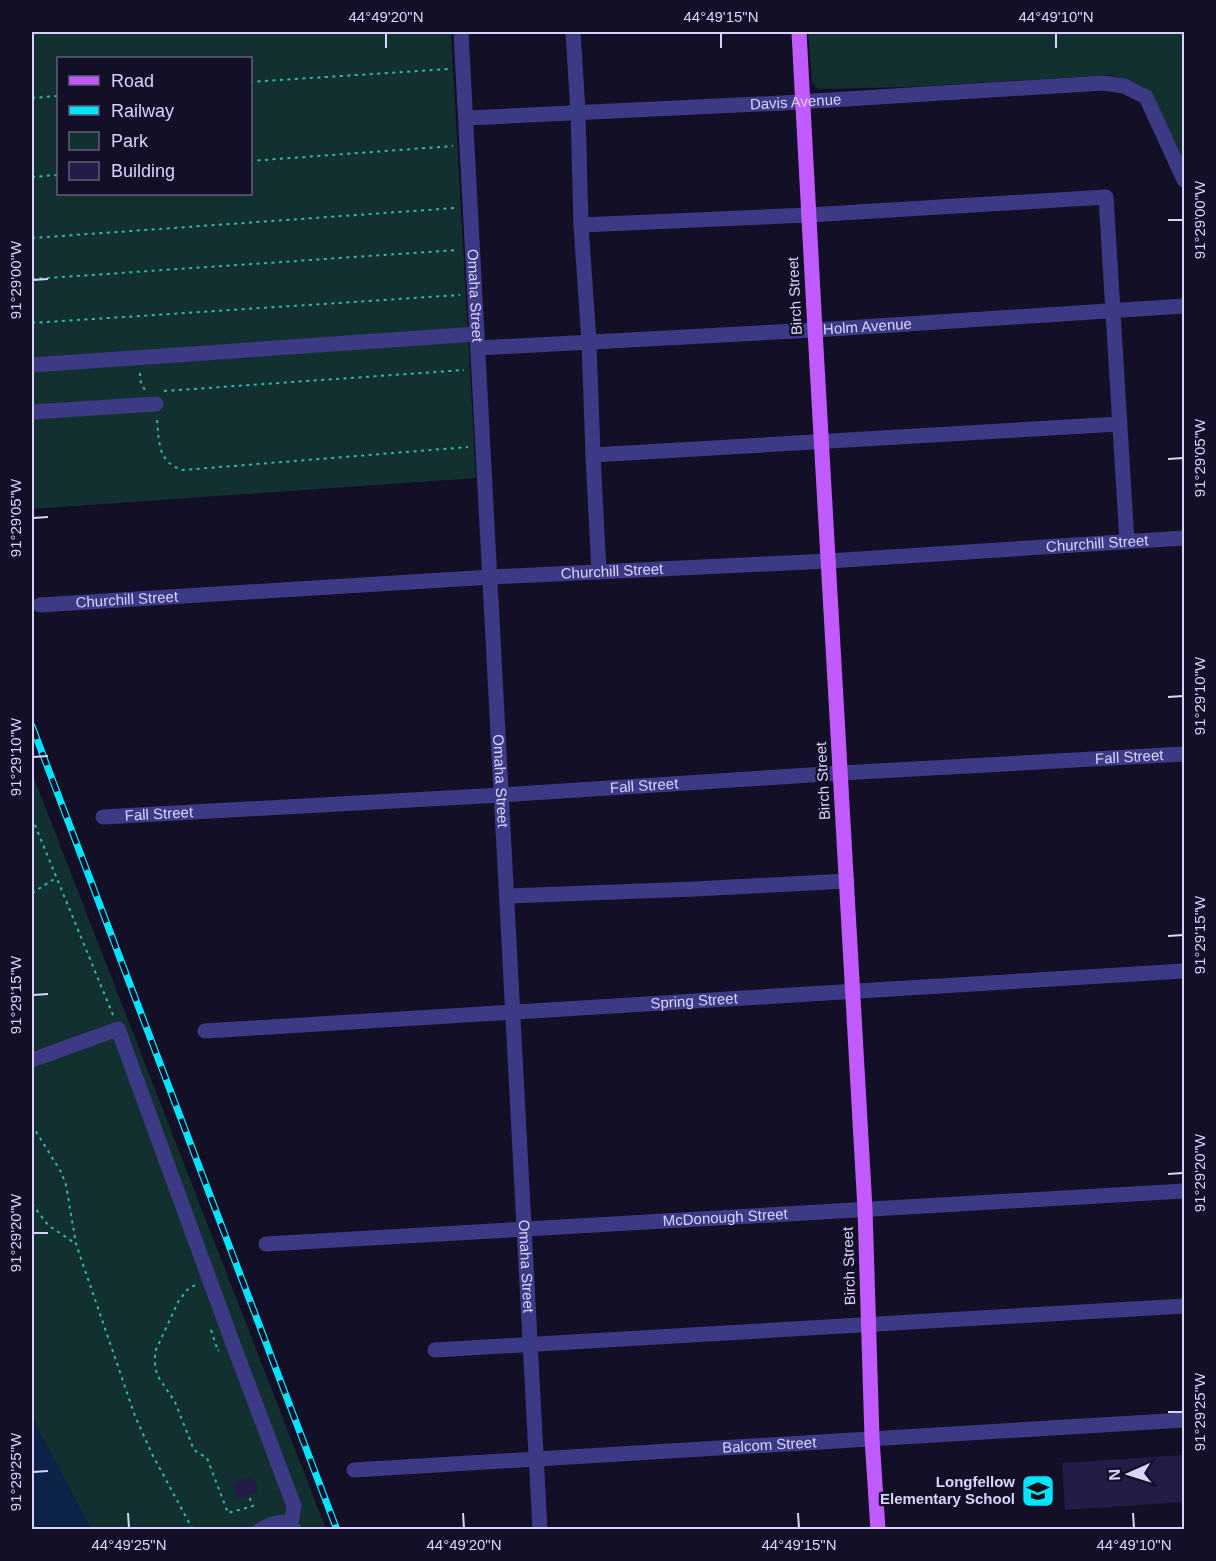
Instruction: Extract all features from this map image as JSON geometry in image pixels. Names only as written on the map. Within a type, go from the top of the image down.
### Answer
[{"type":"main road","name":"Birch Street","points":[[799,32],[865,1209],[872,1438],[878,1530]]},
{"type":"street","name":"Omaha Street","points":[[461,32],[540,1530]]},
{"type":"street","points":[[573,32],[578,112],[580,225],[589,342],[599,572]]},
{"type":"street","name":"Davis Avenue","points":[[466,118],[1104,83],[1124,86],[1146,97],[1185,180]]},
{"type":"street","points":[[580,225],[809,215],[1106,196],[1127,542]]},
{"type":"street","name":"Holm Avenue","points":[[32,365],[139,357],[477,341],[589,342],[1185,306]]},
{"type":"street","points":[[32,412],[156,398]]},
{"type":"street","points":[[593,455],[1119,424]]},
{"type":"street","name":"Churchill Street","points":[[40,605],[491,577],[828,561],[1185,538]]},
{"type":"street","name":"Fall Street","points":[[103,817],[1185,754]]},
{"type":"street","points":[[507,896],[847,881]]},
{"type":"street","name":"Spring Street","points":[[205,1031],[1185,971]]},
{"type":"street","points":[[32,1060],[118,1029],[294,1506],[292,1527],[284,1522],[276,1522],[260,1530]]},
{"type":"street","name":"McDonough Street","points":[[266,1244],[1185,1191]]},
{"type":"street","points":[[435,1350],[1185,1306]]},
{"type":"street","name":"Balcom Street","points":[[354,1470],[1185,1420]]},
{"type":"path","points":[[252,82],[463,68]]},
{"type":"path","points":[[32,98],[57,96]]},
{"type":"path","points":[[252,161],[468,144]]},
{"type":"path","points":[[32,177],[57,175]]},
{"type":"path","points":[[32,238],[470,208]]},
{"type":"path","points":[[32,279],[472,249]]},
{"type":"path","points":[[32,323],[475,294]]},
{"type":"path","points":[[139,357],[143,389],[156,398],[480,368]]},
{"type":"path","points":[[156,398],[160,448],[168,462],[175,468],[183,470],[483,446]]},
{"type":"path","points":[[32,818],[118,1029]]},
{"type":"path","points":[[32,893],[56,878]]},
{"type":"path","points":[[32,1125],[66,1185],[76,1244],[135,1416],[152,1454],[193,1530]]},
{"type":"path","points":[[32,1204],[48,1225],[76,1244]]},
{"type":"path","points":[[195,1284],[178,1302],[159,1341],[155,1352],[157,1375],[175,1402],[194,1450],[207,1458],[228,1513],[253,1506],[248,1494]]},
{"type":"path","points":[[210,1329],[218,1351],[233,1344]]},
{"type":"green space","points":[[32,32],[451,32],[476,478],[32,509]]},
{"type":"green space","points":[[808,32],[1184,32],[1184,165],[1145,88],[1128,80],[1110,75],[911,87],[819,89],[812,82]]},
{"type":"green space","points":[[32,773],[326,1529],[91,1529],[37,1428],[32,1414]]},
{"type":"water","points":[[32,1414],[37,1428],[91,1529],[32,1529]]},
{"type":"building","points":[[1184,1455],[1184,1502],[1065,1510],[1062,1463]]},
{"type":"building","points":[[253,1476],[259,1491],[238,1499],[232,1484]]},
{"type":"railway","points":[[32,726],[337,1530]]},
{"type":"place","name":"Longfellow Elementary School","points":[[1038,1491]]}]
